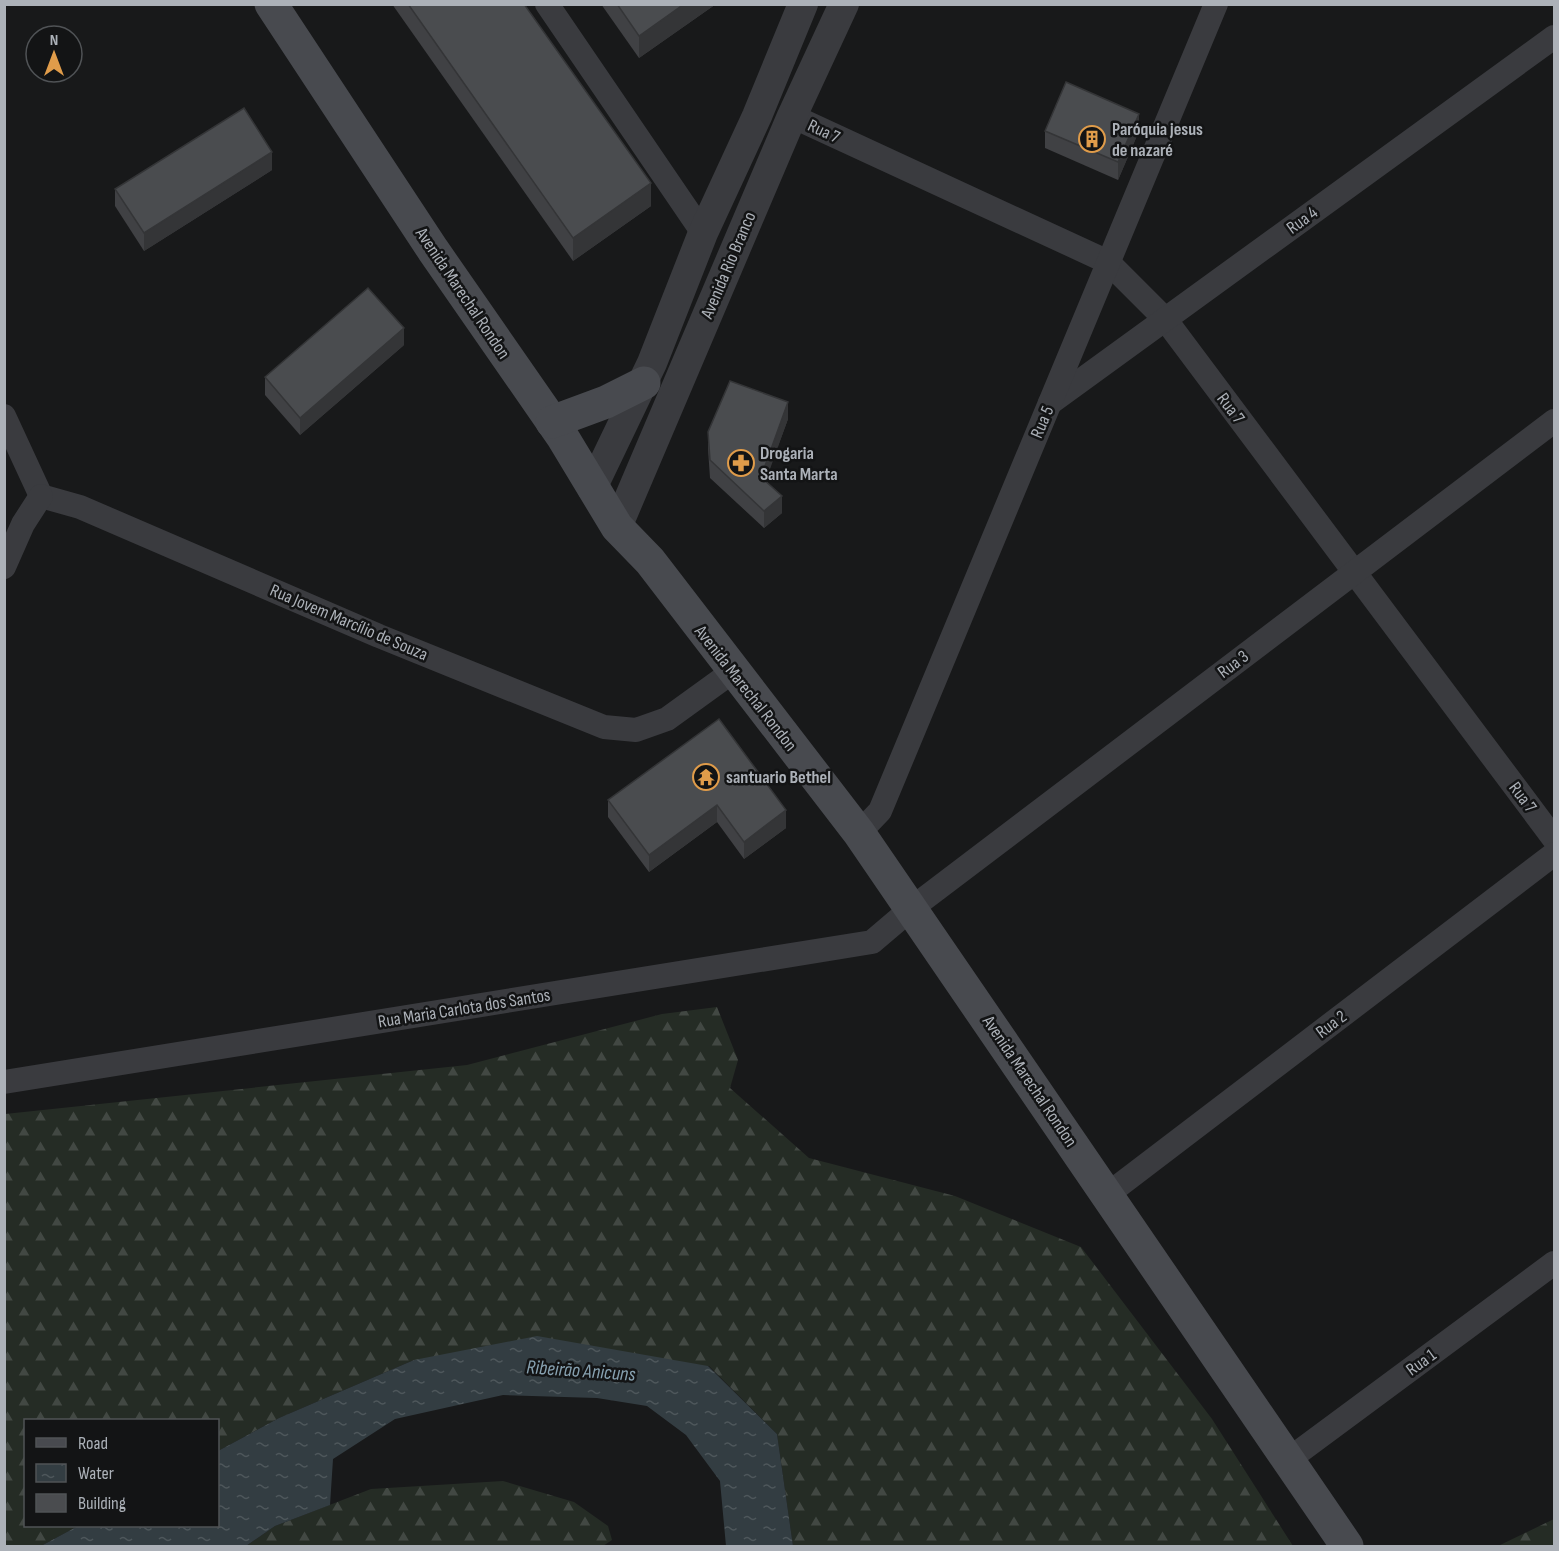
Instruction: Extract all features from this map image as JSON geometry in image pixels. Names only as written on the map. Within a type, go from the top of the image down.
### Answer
[{"type":"main road","name":"Avenida Marechal Rondon","points":[[271,4],[433,250],[552,422],[617,527],[650,561],[732,672],[859,833],[1347,1546]]},
{"type":"main road","points":[[552,422],[606,402],[644,383]]},
{"type":"street","points":[[546,4],[703,233]]},
{"type":"street","name":"Avenida Rio Branco","points":[[592,488],[644,383],[703,233],[757,116],[803,4]]},
{"type":"street","name":"Avenida Rio Branco","points":[[617,527],[792,116],[844,4]]},
{"type":"street","name":"Rua 5","points":[[859,833],[880,811],[1216,4]]},
{"type":"street","name":"Rua 4","points":[[1050,403],[1554,36]]},
{"type":"street","name":"Rua 7","points":[[792,116],[1108,262],[1165,319],[1554,839]]},
{"type":"street","points":[[4,416],[40,496],[23,524],[4,567]]},
{"type":"street","name":"Rua 3","points":[[912,908],[1554,421]]},
{"type":"street","name":"Rua Jovem Marcílio de Souza","points":[[40,496],[80,507],[379,636],[604,727],[636,730],[667,719],[732,672]]},
{"type":"street","name":"Rua 2","points":[[1108,1194],[1554,854]]},
{"type":"street","name":"Rua Maria Carlota dos Santos","points":[[4,1082],[872,942],[912,908]]},
{"type":"street","name":"Rua 1","points":[[1288,1460],[1554,1263]]},
{"type":"green space","points":[[717,1007],[738,1060],[730,1088],[809,1158],[955,1196],[1081,1247],[1212,1419],[1293,1546],[793,1546],[777,1434],[709,1366],[414,1360],[279,1418],[219,1450],[219,1419],[24,1419],[24,1527],[76,1527],[41,1546],[5,1546],[5,1114],[467,1065],[662,1014]]},
{"type":"green space","points":[[503,1481],[574,1502],[608,1526],[612,1540],[603,1546],[246,1546],[275,1526],[371,1489]]},
{"type":"green space","points":[[1554,1519],[1554,1546],[1498,1546]]},
{"type":"water","name":"Ribeirão Anicuns","points":[[537,1336],[708,1366],[777,1434],[793,1546],[726,1546],[720,1481],[686,1435],[647,1406],[597,1398],[503,1395],[395,1419],[333,1459],[330,1505],[275,1526],[246,1546],[41,1546],[76,1527],[219,1527],[219,1450],[279,1418],[414,1360]]},
{"type":"building","points":[[408,4],[524,4],[651,183],[573,238]]},
{"type":"building","points":[[617,4],[684,4],[639,36]]},
{"type":"building","name":"Paróquia jesus de nazaré","points":[[1066,82],[1139,114],[1118,162],[1045,131]]},
{"type":"building","points":[[244,108],[272,152],[144,233],[115,189]]},
{"type":"building","points":[[368,288],[404,328],[300,418],[265,377]]},
{"type":"building","name":"Drogaria Santa Marta","points":[[730,381],[788,402],[761,477],[782,496],[764,511],[710,460],[708,432]]},
{"type":"building","name":"santuario Bethel","points":[[719,719],[786,810],[744,842],[717,805],[649,855],[608,800]]},
{"type":"place","name":"Paróquia jesus de nazaré","points":[[1092,139]]},
{"type":"place","name":"Drogaria Santa Marta","points":[[741,463]]},
{"type":"place","name":"santuario Bethel","points":[[706,777]]}]
